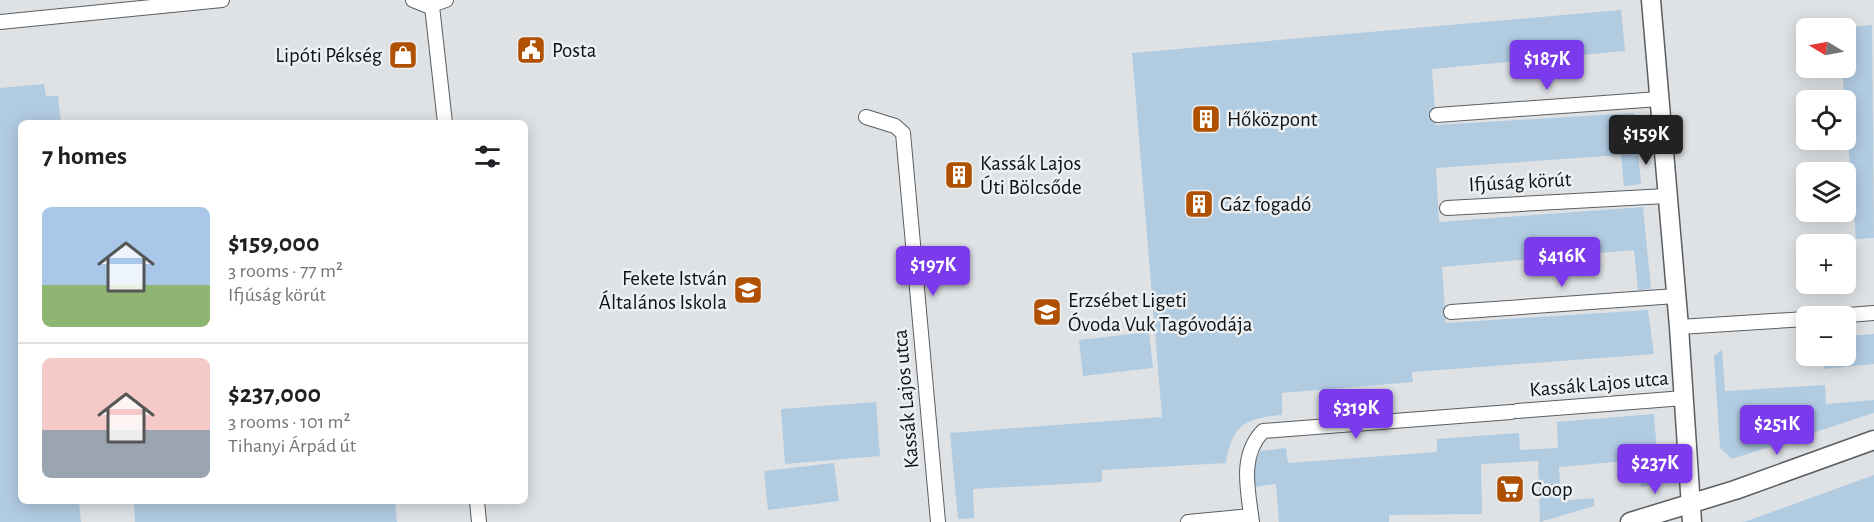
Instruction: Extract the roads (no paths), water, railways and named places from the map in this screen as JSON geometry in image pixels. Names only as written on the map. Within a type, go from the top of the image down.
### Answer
[{"type":"street","points":[[0,22],[222,0]]},
{"type":"street","points":[[413,0],[432,6],[446,0]]},
{"type":"street","points":[[1651,0],[1679,327],[1692,522]]},
{"type":"street","points":[[432,6],[445,120]]},
{"type":"street","points":[[1437,115],[1659,99]]},
{"type":"street","name":"Kassák Lajos utca","points":[[866,117],[895,126],[903,133],[938,522]]},
{"type":"street","name":"Ifjúság körút","points":[[1447,208],[1666,196]]},
{"type":"street","points":[[1451,312],[1676,296]]},
{"type":"street","points":[[1856,314],[1874,313]]},
{"type":"street","points":[[1679,327],[1796,320]]},
{"type":"street","name":"Kassák Lajos utca","points":[[1188,522],[1251,519],[1246,465],[1250,450],[1263,431],[1684,398]]},
{"type":"street","points":[[1630,522],[1874,440]]},
{"type":"street","points":[[477,504],[479,522]]},
{"type":"place","name":"Posta","points":[[531,50]]},
{"type":"place","name":"Lipóti Pékség","points":[[403,55]]},
{"type":"place","name":"Hőközpont","points":[[1206,119]]},
{"type":"place","name":"Kassák Lajos Úti Bölcsőde","points":[[959,175]]},
{"type":"place","name":"Gáz fogadó","points":[[1199,204]]},
{"type":"place","name":"Fekete István Általános Iskola","points":[[748,290]]},
{"type":"place","name":"Erzsébet Ligeti Óvoda Vuk Tagóvodája","points":[[1047,312]]},
{"type":"place","name":"Coop","points":[[1510,489]]}]
